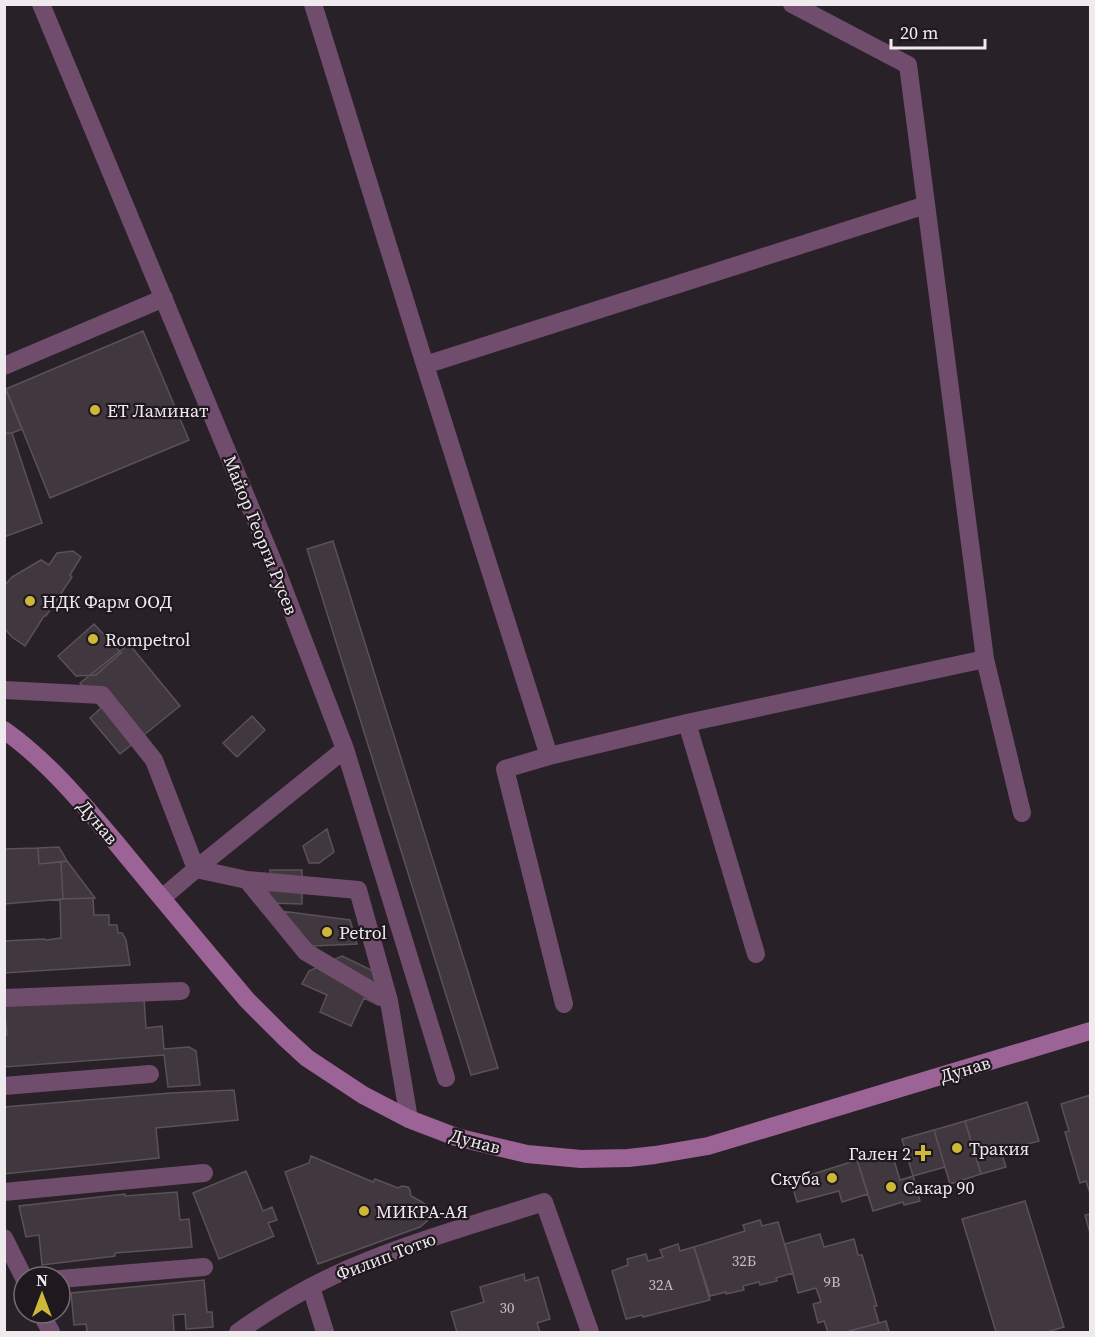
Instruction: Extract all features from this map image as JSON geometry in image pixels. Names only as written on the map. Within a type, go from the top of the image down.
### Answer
[{"type":"main road","name":"Дунав","points":[[4,730],[28,749],[82,803],[240,992],[307,1058],[363,1095],[409,1119],[456,1137],[527,1154],[581,1159],[655,1155],[708,1146],[1090,1031]]},
{"type":"street","name":"Майор Георги Русев","points":[[41,4],[276,569],[345,749],[446,1078]]},
{"type":"street","points":[[313,4],[549,756]]},
{"type":"street","points":[[792,4],[908,65],[985,659],[1022,813]]},
{"type":"street","points":[[425,365],[926,205]]},
{"type":"street","points":[[4,366],[164,298]]},
{"type":"street","points":[[564,1004],[505,769],[549,756],[687,723],[985,659]]},
{"type":"street","points":[[4,690],[102,695],[154,760],[196,869]]},
{"type":"street","points":[[687,723],[756,954]]},
{"type":"street","points":[[162,898],[345,749]]},
{"type":"street","points":[[196,869],[247,880],[358,890],[389,1001],[409,1119]]},
{"type":"street","points":[[247,880],[306,952],[389,1001]]},
{"type":"street","points":[[4,998],[181,991]]},
{"type":"street","points":[[4,1086],[150,1074]]},
{"type":"street","points":[[4,1192],[204,1173]]},
{"type":"street","name":"Филип Тотю","points":[[238,1332],[265,1313],[311,1287],[369,1260],[544,1202],[590,1332]]},
{"type":"street","points":[[4,1239],[17,1265]]},
{"type":"street","points":[[72,1278],[204,1268]]},
{"type":"street","points":[[311,1287],[325,1332]]},
{"type":"building","name":"ЕТ Ламинат","points":[[143,331],[189,440],[50,498],[6,389]]},
{"type":"building","points":[[6,390],[22,429],[12,433],[4,433],[4,391]]},
{"type":"building","points":[[4,433],[12,433],[42,523],[4,537]]},
{"type":"building","points":[[333,541],[498,1068],[471,1075],[307,549]]},
{"type":"building","name":"НДК Фарм ООД","points":[[73,551],[81,557],[70,575],[72,577],[25,646],[4,628],[4,586],[12,577],[41,560],[49,565],[57,553]]},
{"type":"building","name":"Rompetrol","points":[[94,624],[121,653],[96,675],[76,676],[58,656]]},
{"type":"building","points":[[129,644],[180,706],[120,754],[90,718],[101,708],[80,683]]},
{"type":"building","points":[[252,716],[265,730],[237,757],[223,743]]},
{"type":"building","points":[[327,829],[334,852],[319,863],[309,863],[303,846]]},
{"type":"building","points":[[59,847],[67,861],[39,864],[38,848]]},
{"type":"building","points":[[38,848],[39,864],[61,862],[63,899],[4,904],[4,849]]},
{"type":"building","points":[[67,861],[95,898],[63,899],[61,862]]},
{"type":"building","points":[[270,870],[302,870],[302,904],[269,903]]},
{"type":"building","points":[[93,898],[94,915],[109,915],[109,925],[117,925],[118,933],[122,933],[126,940],[130,965],[4,973],[4,941],[61,938],[60,899]]},
{"type":"building","name":"Petrol","points":[[281,911],[350,920],[357,944],[312,946]]},
{"type":"building","points":[[342,956],[390,979],[378,1005],[364,998],[351,1026],[320,1012],[327,995],[302,984],[309,971]]},
{"type":"building","points":[[144,998],[146,1028],[162,1026],[164,1049],[189,1047],[196,1051],[200,1085],[168,1087],[164,1055],[4,1067],[4,1036],[7,1035],[4,1005]]},
{"type":"building","points":[[234,1090],[238,1120],[156,1128],[159,1158],[4,1174],[4,1107]]},
{"type":"building","points":[[1090,1095],[1090,1193],[1086,1181],[1080,1183],[1065,1132],[1069,1131],[1061,1104]]},
{"type":"building","points":[[1027,1102],[1039,1141],[1001,1151],[1006,1167],[981,1174],[965,1121]]},
{"type":"building","name":"Тракия","points":[[965,1121],[981,1174],[950,1184],[934,1130]]},
{"type":"building","name":"Гален 2","points":[[934,1130],[945,1167],[913,1176],[902,1139]]},
{"type":"building","name":"Сакар 90","points":[[891,1150],[900,1180],[913,1176],[920,1201],[904,1205],[903,1202],[873,1211],[857,1160]]},
{"type":"building","name":"МИКРА-АЯ","points":[[311,1156],[373,1182],[375,1179],[398,1188],[408,1187],[411,1196],[426,1205],[429,1213],[427,1221],[420,1227],[318,1264],[285,1172],[309,1163]]},
{"type":"building","name":"Скуба","points":[[857,1160],[868,1194],[842,1202],[839,1191],[797,1202],[791,1181]]},
{"type":"building","points":[[246,1171],[263,1211],[272,1207],[277,1220],[268,1223],[274,1236],[219,1259],[193,1193]]},
{"type":"building","points":[[177,1192],[180,1220],[189,1219],[192,1247],[115,1253],[115,1256],[42,1265],[39,1235],[26,1237],[19,1206],[125,1194],[125,1196]]},
{"type":"building","points":[[1025,1201],[1064,1327],[1047,1332],[996,1332],[962,1219]]},
{"type":"building","points":[[1090,1214],[1090,1233],[1085,1215]]},
{"type":"building","points":[[760,1220],[762,1226],[778,1222],[793,1273],[776,1278],[777,1281],[760,1285],[759,1282],[743,1286],[744,1290],[710,1296],[694,1247],[745,1231],[743,1225]]},
{"type":"building","points":[[820,1234],[824,1247],[854,1239],[858,1255],[862,1255],[877,1306],[874,1306],[879,1323],[846,1332],[828,1332],[824,1321],[818,1323],[813,1304],[821,1302],[816,1288],[798,1293],[785,1244]]},
{"type":"building","points":[[678,1244],[680,1251],[694,1247],[710,1300],[626,1319],[612,1271],[628,1265],[627,1259],[646,1254],[648,1261],[663,1257],[660,1250]]},
{"type":"building","points":[[524,1274],[525,1281],[538,1277],[550,1319],[537,1323],[540,1332],[457,1332],[451,1312],[484,1302],[480,1287]]},
{"type":"building","points":[[204,1280],[207,1312],[212,1312],[213,1327],[186,1329],[185,1314],[173,1315],[174,1332],[87,1332],[86,1324],[74,1325],[72,1293]]},
{"type":"building","points":[[886,1321],[889,1332],[846,1332],[879,1323]]},
{"type":"place","name":"ЕТ Ламинат","points":[[95,410]]},
{"type":"place","name":"НДК Фарм ООД","points":[[30,601]]},
{"type":"place","name":"Rompetrol","points":[[93,639]]},
{"type":"place","name":"Petrol","points":[[327,932]]},
{"type":"place","name":"Тракия","points":[[957,1148]]},
{"type":"place","name":"Гален 2","points":[[923,1153]]},
{"type":"place","name":"Скуба","points":[[832,1178]]},
{"type":"place","name":"Сакар 90","points":[[891,1187]]},
{"type":"place","name":"МИКРА-АЯ","points":[[364,1211]]}]
